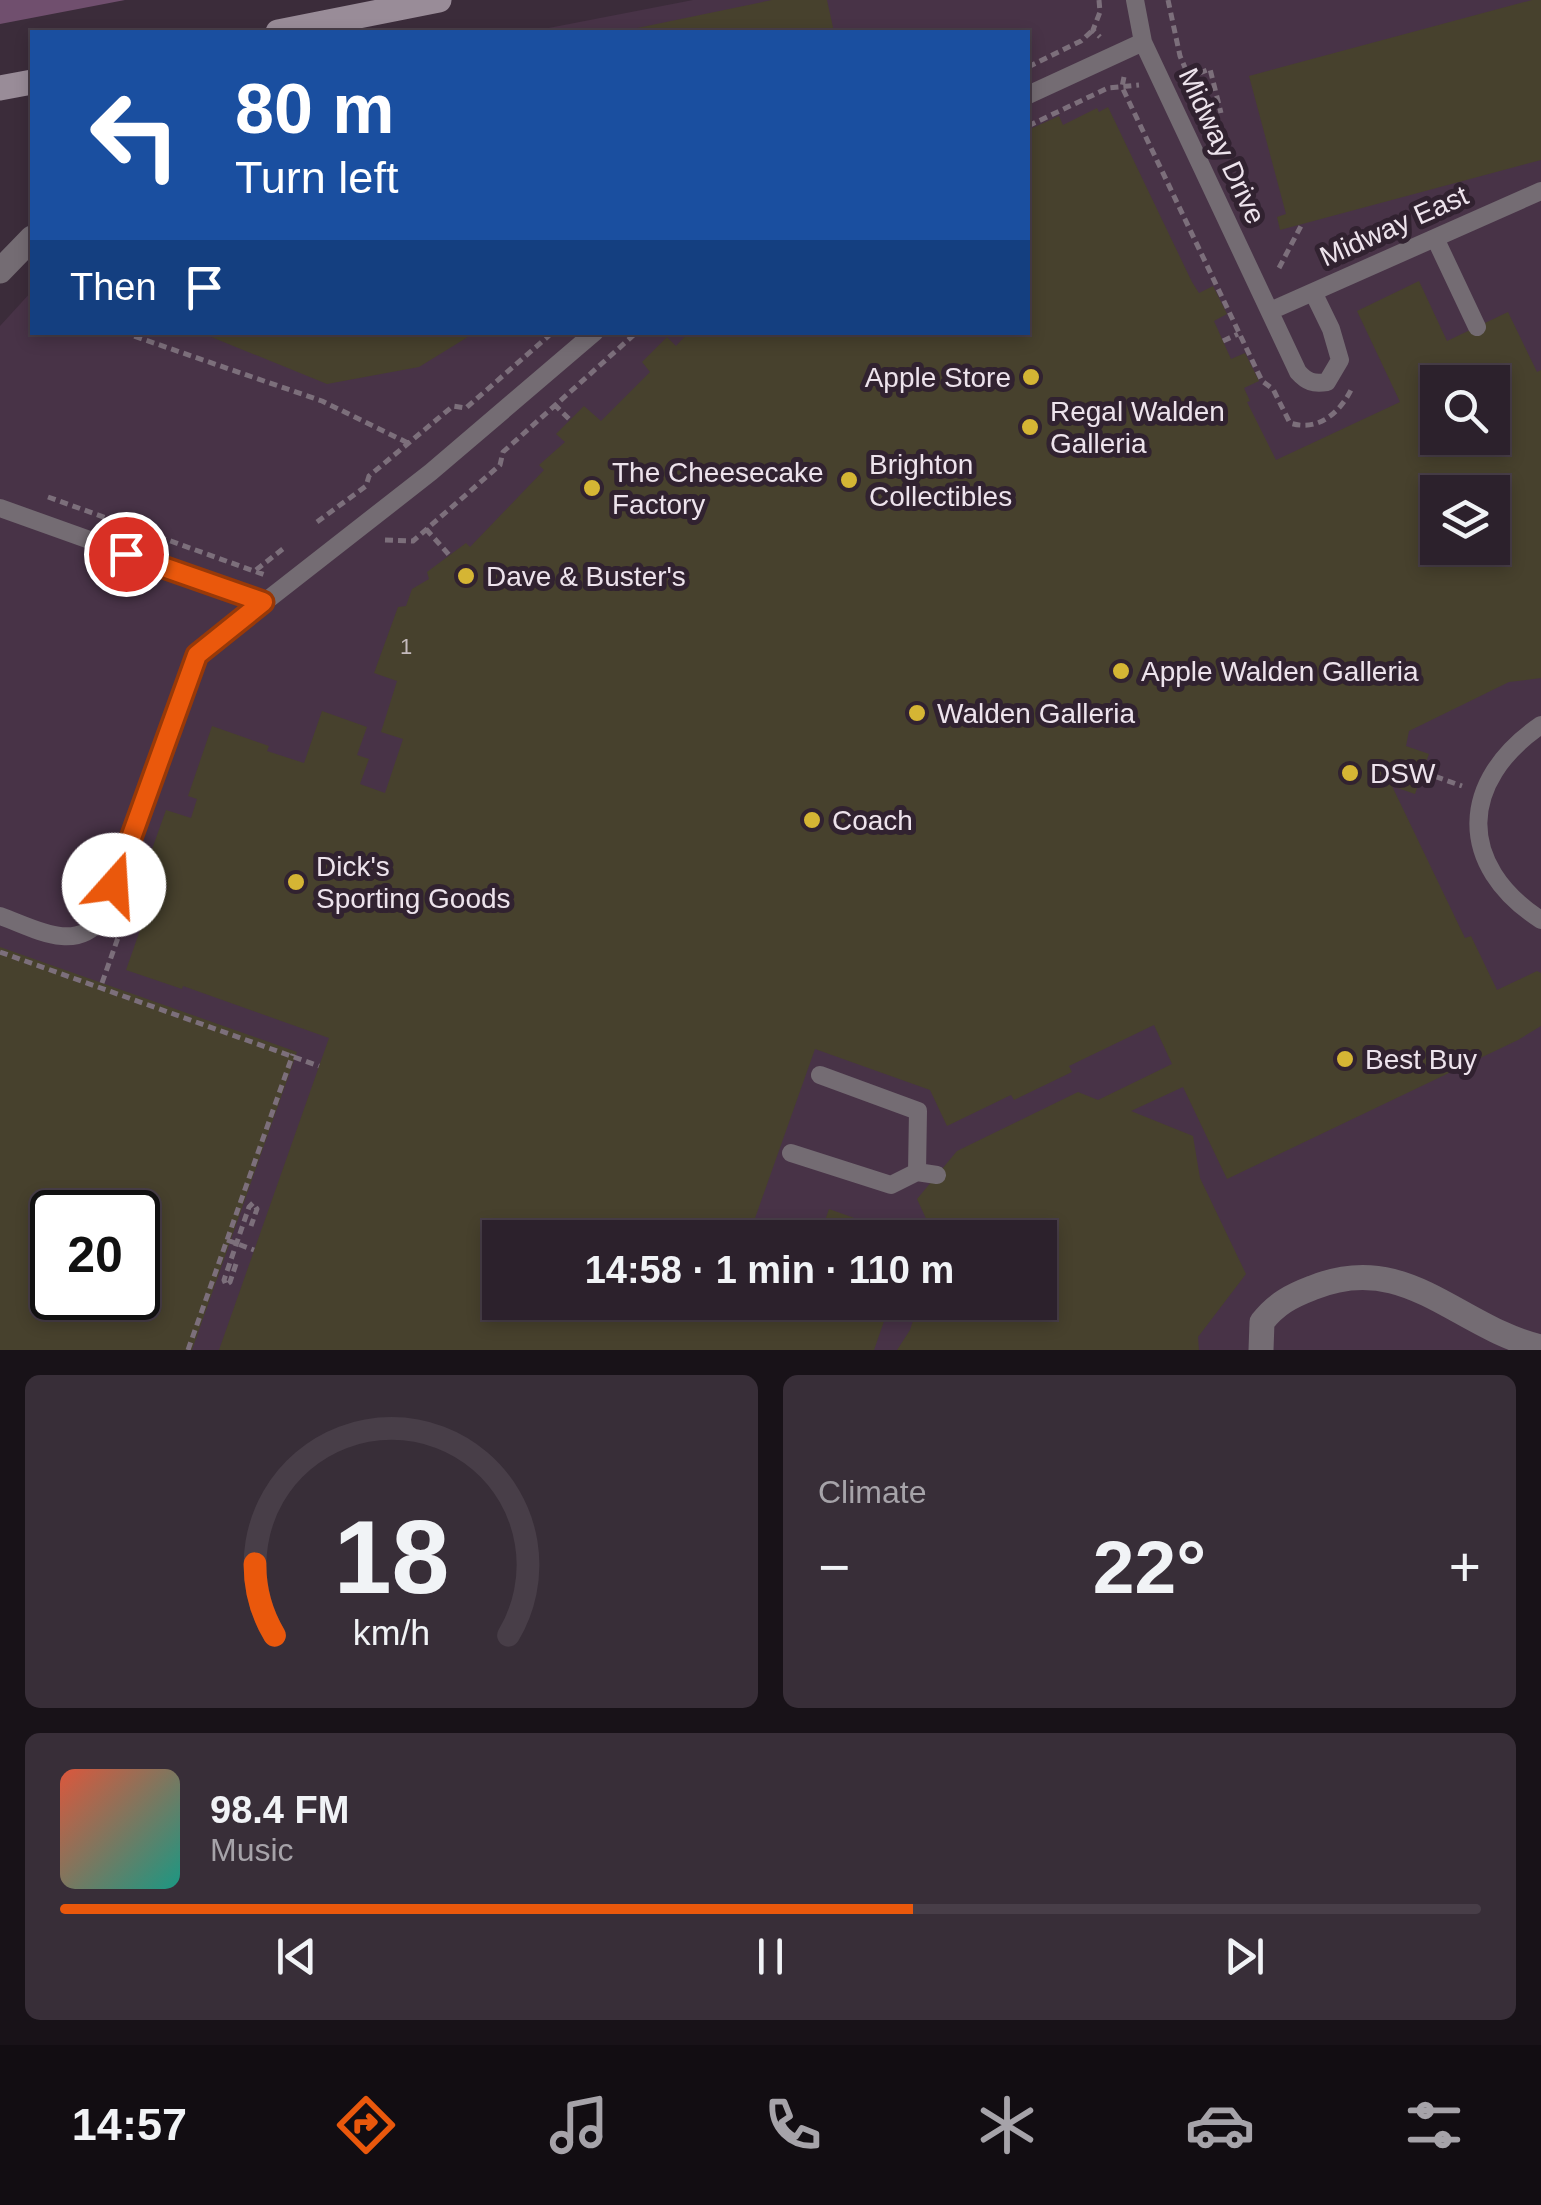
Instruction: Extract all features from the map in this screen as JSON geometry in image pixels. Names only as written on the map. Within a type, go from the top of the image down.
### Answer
[{"type":"street","points":[[288,30],[440,0]]},
{"type":"street","points":[[0,88],[30,82]]},
{"type":"street","points":[[0,271],[30,240]]},
{"type":"street","points":[[1261,1350],[1262,1322],[1286,1299],[1354,1275],[1376,1276],[1418,1290],[1504,1334],[1541,1347]]},
{"type":"lane","name":"Midway Drive","points":[[1135,0],[1143,42],[1298,372],[1306,381],[1327,382],[1340,360],[1313,292]]},
{"type":"lane","points":[[1030,94],[1143,42]]},
{"type":"lane","name":"Midway East","points":[[1270,311],[1541,191]]},
{"type":"lane","points":[[1435,238],[1476,327]]},
{"type":"lane","points":[[0,916],[57,936],[71,938],[93,930],[101,920],[197,655],[431,472],[591,335]]},
{"type":"lane","points":[[0,508],[263,602]]},
{"type":"lane","points":[[1541,725],[1513,744],[1499,761],[1487,782],[1479,816],[1482,852],[1496,882],[1510,899],[1541,920]]},
{"type":"lane","points":[[820,1075],[918,1111],[917,1172]]},
{"type":"lane","points":[[791,1153],[891,1186],[917,1172],[937,1175]]},
{"type":"path","points":[[1030,66],[1082,41],[1093,30],[1100,12],[1099,0]]},
{"type":"path","points":[[1168,0],[1180,56],[1189,76],[1210,68],[1221,113]]},
{"type":"path","points":[[1093,30],[1100,37]]},
{"type":"path","points":[[1030,125],[1108,88],[1139,86]]},
{"type":"path","points":[[1279,268],[1302,224]]},
{"type":"path","points":[[1233,322],[1240,314]]},
{"type":"path","points":[[1223,341],[1239,334]]},
{"type":"path","points":[[131,335],[322,401],[408,443]]},
{"type":"path","points":[[317,522],[366,486],[369,476],[452,406],[466,408],[551,335]]},
{"type":"path","points":[[374,548],[388,538],[412,541],[500,465],[504,452],[631,335]]},
{"type":"path","points":[[546,394],[570,420]]},
{"type":"path","points":[[48,497],[268,577]]},
{"type":"path","points":[[426,529],[450,556]]},
{"type":"path","points":[[256,570],[284,548]]},
{"type":"path","points":[[1423,772],[1462,786]]},
{"type":"path","points":[[0,952],[320,1066]]},
{"type":"path","points":[[188,1350],[292,1054]]},
{"type":"path","points":[[233,1263],[237,1243],[247,1226]]},
{"type":"path","points":[[226,1240],[254,1250]]},
{"type":"path","points":[[213,1249],[222,1252]]},
{"type":"shaded area","points":[[0,0],[125,0],[0,24]]},
{"type":"shaded area","points":[[693,0],[1541,0],[1541,1350],[0,1350],[0,326],[30,293],[30,335],[1030,335],[1030,30],[538,30]]},
{"type":"building","points":[[772,0],[827,0],[834,30],[628,30]]},
{"type":"building","points":[[1541,0],[1541,160],[1280,230],[1277,217],[1286,214],[1249,76]]},
{"type":"building","name":"Walden Galleria","points":[[1108,107],[1192,282],[1199,293],[1213,286],[1227,314],[1214,321],[1231,359],[1245,353],[1259,381],[1244,388],[1250,401],[1247,402],[1276,460],[1400,402],[1357,311],[1419,281],[1447,341],[1508,312],[1537,372],[1541,370],[1541,678],[1509,682],[1409,731],[1406,746],[1429,754],[1415,794],[1392,786],[1465,938],[1471,936],[1497,990],[1537,971],[1541,973],[1541,1026],[1227,1179],[1183,1087],[1131,1111],[1193,1136],[1200,1178],[1246,1274],[1198,1337],[1199,1350],[897,1350],[913,1320],[1057,1320],[1057,1220],[927,1220],[917,1199],[957,1151],[1078,1092],[1098,1100],[1172,1064],[1154,1025],[1069,1066],[1072,1072],[1014,1100],[1011,1095],[947,1126],[930,1090],[815,1049],[754,1220],[482,1220],[482,1320],[884,1320],[874,1350],[219,1350],[329,1038],[126,970],[150,902],[160,905],[167,886],[142,877],[166,810],[191,818],[197,799],[188,796],[212,726],[304,763],[322,711],[367,727],[357,755],[369,759],[360,784],[385,793],[403,739],[381,732],[397,681],[374,673],[398,607],[406,606],[412,589],[429,579],[427,572],[466,543],[470,547],[544,470],[539,465],[565,442],[556,434],[584,406],[601,421],[650,372],[642,362],[667,337],[676,346],[686,335],[1030,335],[1030,129],[1059,116],[1063,125],[1097,108],[1099,112]]},
{"type":"building","points":[[206,335],[471,335],[419,367],[327,384]]},
{"type":"building","points":[[0,947],[297,1052],[192,1350],[0,1350]]},
{"type":"building","points":[[829,1209],[860,1220],[825,1220]]},
{"type":"place","name":"Apple Store","points":[[1031,377]]},
{"type":"place","name":"Regal Walden Galleria","points":[[1030,427]]},
{"type":"place","name":"Brighton Collectibles","points":[[849,480]]},
{"type":"place","name":"The Cheesecake Factory","points":[[592,488]]},
{"type":"place","name":"Dave & Buster's","points":[[466,576]]},
{"type":"place","name":"Apple Walden Galleria","points":[[1121,671]]},
{"type":"place","name":"Walden Galleria","points":[[917,713]]},
{"type":"place","name":"DSW","points":[[1350,773]]},
{"type":"place","name":"Coach","points":[[812,820]]},
{"type":"place","name":"Dick's Sporting Goods","points":[[296,882]]},
{"type":"place","name":"Best Buy","points":[[1345,1059]]},
{"type":"route","points":[[114,885],[197,655],[263,602],[126,554]]}]
